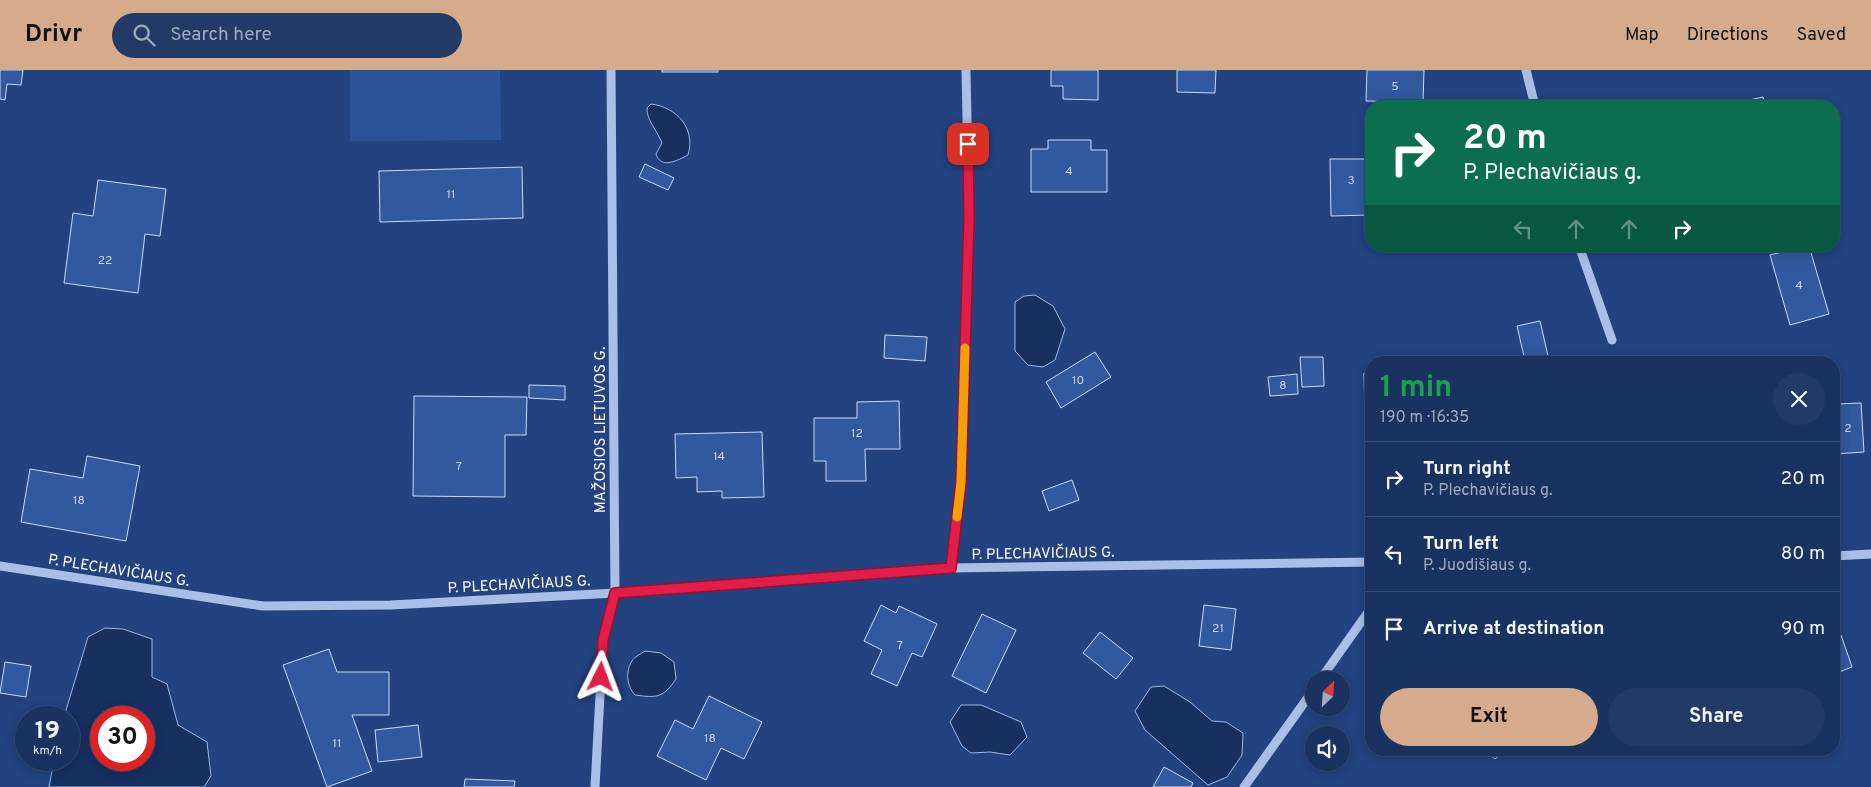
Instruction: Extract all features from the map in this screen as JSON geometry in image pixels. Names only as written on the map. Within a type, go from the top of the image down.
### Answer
[{"type":"street","name":"MAŽOSIOS LIETUVOS G.","points":[[595,787],[603,640],[615,593],[611,70]]},
{"type":"street","points":[[951,568],[961,482],[969,228],[966,70]]},
{"type":"street","points":[[1526,70],[1534,100]]},
{"type":"street","points":[[1581,252],[1612,340]]},
{"type":"street","points":[[1840,556],[1871,554]]},
{"type":"street","name":"P. PLECHAVIČIAUS G.","points":[[0,566],[263,606],[391,605],[615,593],[951,568],[1365,562]]},
{"type":"street","points":[[1326,671],[1365,616]]},
{"type":"street","points":[[1244,787],[1305,702]]},
{"type":"shaded area","points":[[350,70],[500,70],[501,140],[350,141]]},
{"type":"shaded area","points":[[651,104],[669,110],[682,121],[687,128],[689,136],[688,155],[666,163],[658,159],[656,154],[662,143],[648,117],[647,108]]},
{"type":"shaded area","points":[[1035,295],[1053,306],[1065,329],[1055,360],[1043,367],[1028,365],[1015,351],[1015,302],[1024,296]]},
{"type":"shaded area","points":[[105,628],[123,629],[152,639],[152,677],[167,684],[178,725],[207,742],[211,776],[204,787],[49,787],[52,771],[80,771],[80,706],[67,706],[88,637]]},
{"type":"shaded area","points":[[645,651],[661,653],[674,662],[676,679],[667,690],[659,695],[635,695],[629,683],[628,670],[632,661]]},
{"type":"shaded area","points":[[1164,686],[1190,702],[1212,721],[1226,722],[1243,733],[1242,755],[1227,777],[1208,785],[1145,730],[1135,711],[1151,687]]},
{"type":"shaded area","points":[[961,705],[981,705],[1021,722],[1027,737],[1010,755],[990,752],[971,753],[962,746],[950,722]]},
{"type":"building","points":[[0,70],[23,70],[21,85],[7,84],[5,100],[0,99]]},
{"type":"building","points":[[662,70],[718,70],[718,72],[662,72]]},
{"type":"building","points":[[1051,70],[1098,70],[1098,100],[1063,99],[1063,86],[1051,86]]},
{"type":"building","points":[[1177,70],[1216,70],[1215,93],[1177,92]]},
{"type":"building","points":[[1367,70],[1424,70],[1423,100],[1366,100]]},
{"type":"building","points":[[1763,97],[1764,100],[1749,100]]},
{"type":"building","points":[[1048,140],[1091,140],[1091,150],[1107,150],[1107,192],[1031,192],[1031,149],[1048,149]]},
{"type":"building","points":[[1330,159],[1365,159],[1365,215],[1331,216]]},
{"type":"building","points":[[645,164],[674,178],[668,190],[639,177]]},
{"type":"building","points":[[522,167],[523,218],[380,222],[379,171]]},
{"type":"building","points":[[98,180],[166,189],[160,236],[145,234],[138,293],[64,283],[73,213],[93,216]]},
{"type":"building","points":[[1782,252],[1811,252],[1829,314],[1790,325],[1770,255]]},
{"type":"building","points":[[1540,321],[1548,356],[1524,356],[1517,326]]},
{"type":"building","points":[[885,335],[927,337],[925,361],[884,358]]},
{"type":"building","points":[[1095,352],[1111,377],[1061,408],[1046,382]]},
{"type":"building","points":[[1300,357],[1323,357],[1324,386],[1302,387]]},
{"type":"building","points":[[1364,373],[1365,373],[1365,419]]},
{"type":"building","points":[[1297,374],[1298,394],[1270,396],[1268,377]]},
{"type":"building","points":[[529,385],[565,386],[565,400],[529,398]]},
{"type":"building","points":[[414,396],[527,397],[526,435],[505,435],[505,497],[413,496]]},
{"type":"building","points":[[899,401],[900,449],[865,449],[866,481],[826,481],[826,461],[814,461],[814,418],[857,418],[857,402]]},
{"type":"building","points":[[1861,403],[1864,452],[1840,454],[1840,404]]},
{"type":"building","points":[[762,432],[764,497],[722,498],[722,491],[697,492],[697,477],[676,478],[675,434]]},
{"type":"building","points":[[87,456],[140,466],[126,541],[21,522],[30,469],[83,478]]},
{"type":"building","points":[[1072,480],[1079,500],[1049,511],[1042,491]]},
{"type":"building","points":[[881,605],[896,613],[899,606],[937,624],[922,657],[912,653],[897,686],[871,674],[882,650],[864,641]]},
{"type":"building","points":[[1204,605],[1236,609],[1231,650],[1199,646]]},
{"type":"building","points":[[982,614],[1016,630],[986,693],[952,676]]},
{"type":"building","points":[[1100,632],[1133,658],[1116,679],[1083,653]]},
{"type":"building","points":[[1840,635],[1852,667],[1840,672]]},
{"type":"building","points":[[329,649],[337,672],[389,672],[389,715],[352,715],[372,771],[327,787],[283,665]]},
{"type":"building","points":[[5,662],[31,666],[26,697],[0,693]]},
{"type":"building","points":[[709,696],[762,722],[744,759],[721,748],[706,780],[657,756],[675,720],[693,729]]},
{"type":"building","points":[[418,725],[422,757],[378,762],[375,730]]},
{"type":"building","points":[[1164,767],[1193,783],[1191,787],[1153,787]]},
{"type":"building","points":[[465,779],[515,781],[514,787],[464,787]]},
{"type":"slow traffic","points":[[957,517],[961,482],[965,348]]},
{"type":"route","points":[[601,677],[603,640],[615,593],[951,568],[961,482],[969,219],[968,144]]}]
